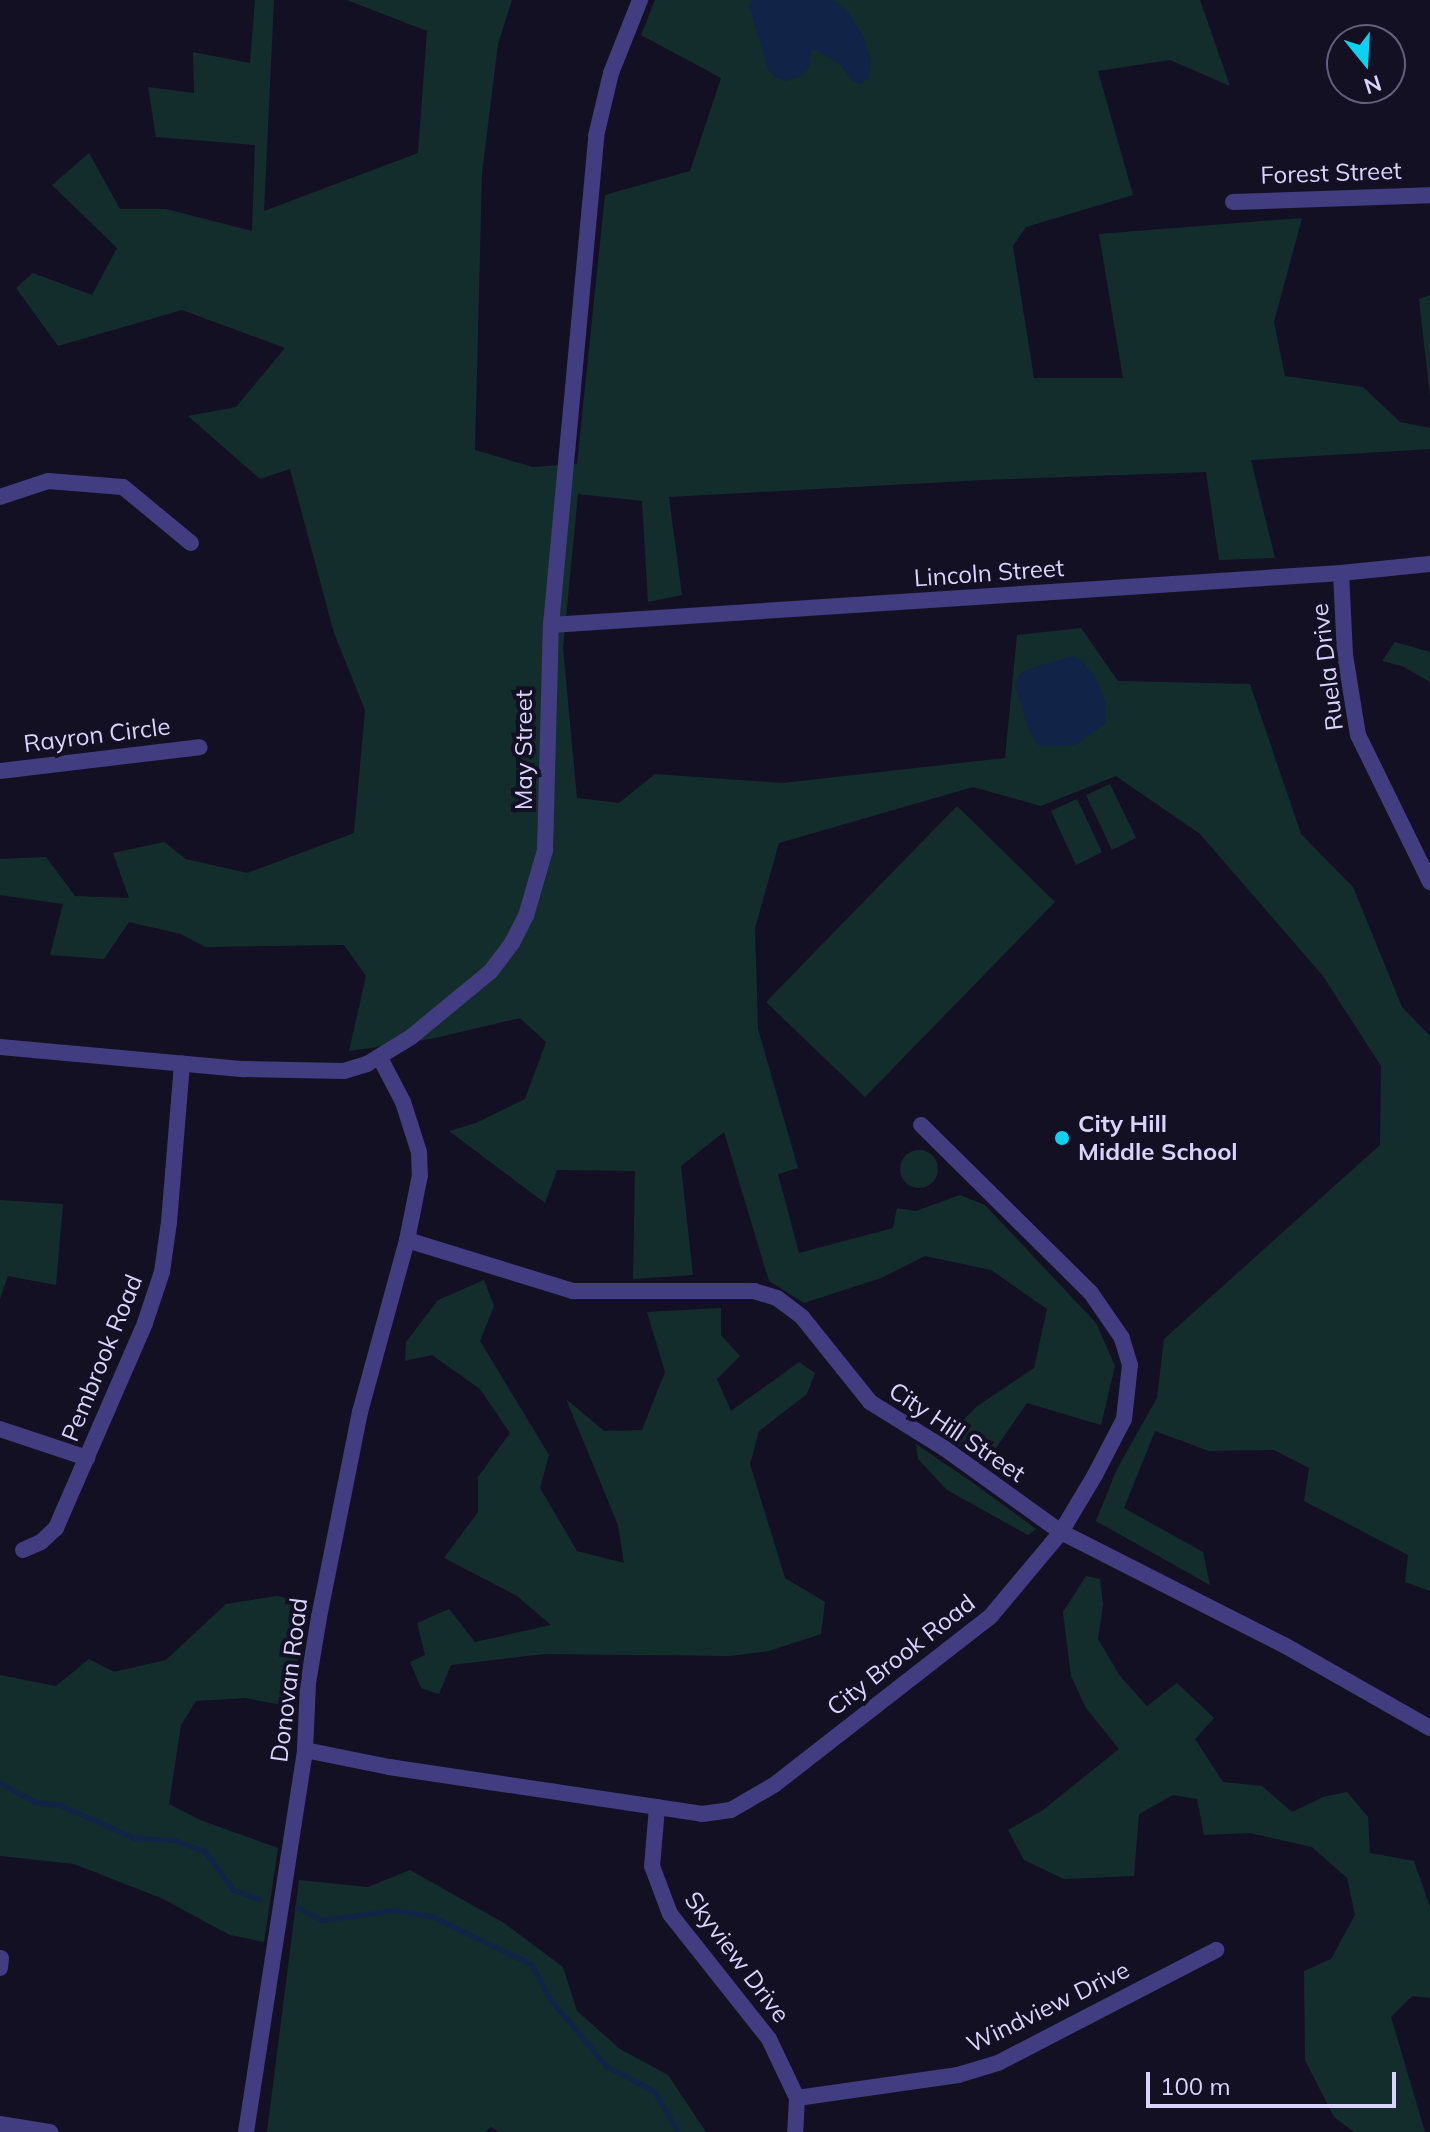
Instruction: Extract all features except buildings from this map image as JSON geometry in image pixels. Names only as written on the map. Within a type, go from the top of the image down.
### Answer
[{"type":"street","name":"May Street","points":[[0,1047],[182,1064],[344,1071],[380,1058],[442,1013],[491,971],[526,916],[545,850],[551,625],[596,136],[611,73],[640,0]]},
{"type":"street","name":"Forest Street","points":[[1233,202],[1430,195]]},
{"type":"street","points":[[0,497],[48,481],[123,487],[191,543]]},
{"type":"street","name":"Lincoln Street","points":[[551,625],[1341,573],[1430,564]]},
{"type":"street","name":"Ruela Drive","points":[[1341,573],[1345,655],[1358,735],[1430,882]]},
{"type":"street","name":"Rayron Circle","points":[[0,771],[200,747]]},
{"type":"street","points":[[380,1058],[403,1102],[419,1152],[420,1175],[407,1240]]},
{"type":"street","name":"Pembrook Road","points":[[23,1550],[41,1542],[56,1528],[145,1323],[162,1272],[182,1064]]},
{"type":"street","name":"City Brook Road","points":[[305,1750],[389,1767],[702,1814],[731,1810],[774,1785],[990,1617],[1061,1532],[1124,1419],[1130,1365],[1122,1338],[1091,1293],[921,1125]]},
{"type":"street","name":"City Hill Street","points":[[407,1240],[573,1291],[754,1291],[777,1298],[802,1317],[870,1402],[944,1448],[1061,1532],[1284,1645],[1430,1728]]},
{"type":"street","name":"Donovan Road","points":[[246,2132],[305,1750],[308,1683],[324,1588],[360,1412],[407,1240]]},
{"type":"street","points":[[0,1429],[87,1458]]},
{"type":"street","name":"Skyview Drive","points":[[657,1807],[652,1866],[670,1914],[769,2039],[797,2098],[795,2132]]},
{"type":"street","name":"Windview Drive","points":[[797,2098],[958,2075],[998,2063],[1216,1950]]},
{"type":"street","points":[[0,2124],[50,2132]]},
{"type":"green space","points":[[255,0],[274,0],[264,211],[418,153],[427,31],[347,0],[512,0],[498,44],[482,173],[475,450],[533,467],[577,464],[605,195],[690,171],[721,78],[641,35],[655,0],[1200,0],[1230,86],[1170,60],[1098,71],[1133,195],[1026,227],[1013,246],[1034,378],[1123,378],[1099,234],[1302,218],[1274,322],[1285,376],[1363,387],[1400,422],[1430,428],[1430,449],[1251,460],[1275,558],[1219,560],[1206,472],[669,497],[682,595],[648,602],[642,501],[578,494],[563,648],[577,798],[619,803],[655,774],[782,783],[1005,758],[1017,635],[1081,628],[1118,681],[1250,684],[1301,834],[1353,887],[1402,1007],[1430,1036],[1430,1591],[1405,1582],[1408,1555],[1304,1501],[1309,1468],[1274,1450],[1209,1451],[1155,1431],[1124,1508],[1203,1552],[1210,1585],[1096,1521],[1117,1469],[1157,1398],[1164,1339],[1380,1145],[1381,1066],[1323,976],[1200,834],[1116,776],[1041,806],[973,787],[779,843],[755,928],[758,1029],[798,1168],[778,1174],[799,1253],[893,1228],[897,1208],[916,1211],[960,1195],[985,1205],[1096,1323],[1115,1366],[1101,1425],[1027,1403],[987,1461],[947,1438],[976,1407],[1034,1368],[1047,1309],[991,1270],[925,1256],[881,1278],[804,1303],[769,1281],[724,1132],[681,1166],[693,1275],[633,1279],[635,1171],[557,1170],[545,1203],[449,1131],[476,1123],[525,1099],[546,1042],[520,1018],[431,1039],[349,1051],[366,976],[344,945],[205,947],[181,934],[129,922],[104,959],[50,955],[63,904],[0,895],[0,859],[46,857],[75,896],[129,898],[113,853],[164,842],[186,859],[247,873],[354,833],[365,710],[334,633],[290,469],[260,479],[188,416],[236,407],[285,348],[182,310],[58,346],[16,288],[33,273],[92,295],[117,248],[52,185],[89,153],[120,209],[166,209],[252,231],[255,145],[156,137],[148,87],[194,93],[193,52],[250,63]]},
{"type":"green space","points":[[1430,295],[1430,397],[1419,299]]},
{"type":"green space","points":[[1395,642],[1430,652],[1430,682],[1402,666],[1382,661]]},
{"type":"green space","points":[[1110,784],[1136,838],[1112,850],[1086,795]]},
{"type":"green space","points":[[1077,799],[1102,852],[1076,865],[1051,811]]},
{"type":"green space","points":[[957,806],[1055,902],[865,1097],[766,1002]]},
{"type":"green space","points":[[919,1150],[932,1156],[938,1169],[932,1182],[919,1188],[906,1182],[900,1169],[906,1156]]},
{"type":"green space","points":[[0,1200],[63,1204],[56,1285],[8,1276],[0,1299]]},
{"type":"green space","points":[[484,1280],[494,1306],[480,1341],[549,1455],[540,1488],[577,1551],[624,1563],[618,1525],[566,1399],[604,1431],[642,1430],[665,1372],[647,1312],[721,1308],[721,1335],[740,1356],[717,1379],[731,1411],[799,1362],[815,1373],[807,1394],[759,1431],[750,1464],[785,1578],[825,1602],[821,1634],[769,1651],[729,1656],[545,1654],[451,1665],[439,1694],[421,1688],[410,1662],[425,1655],[417,1623],[449,1609],[475,1642],[551,1625],[517,1596],[444,1558],[478,1512],[478,1477],[510,1433],[480,1389],[432,1355],[405,1361],[406,1342],[438,1300]]},
{"type":"green space","points":[[916,1444],[1036,1529],[1028,1535],[947,1490],[918,1459]]},
{"type":"green space","points":[[1086,1576],[1100,1579],[1103,1605],[1098,1639],[1120,1676],[1147,1706],[1177,1683],[1214,1718],[1195,1739],[1223,1782],[1262,1786],[1292,1812],[1323,1797],[1347,1792],[1368,1817],[1370,1853],[1414,1861],[1430,1907],[1430,1998],[1412,1996],[1391,2017],[1425,2132],[1354,2132],[1334,2117],[1305,2060],[1304,1971],[1331,1959],[1355,1915],[1347,1878],[1312,1847],[1250,1833],[1204,1835],[1197,1799],[1173,1795],[1139,1814],[1134,1876],[1064,1879],[1024,1860],[1008,1830],[1043,1810],[1119,1749],[1086,1708],[1071,1676],[1063,1612]]},
{"type":"green space","points":[[277,1596],[311,1603],[287,1706],[245,1698],[196,1701],[181,1725],[169,1804],[200,1820],[278,1848],[264,1942],[230,1935],[161,1898],[74,1864],[0,1856],[0,1675],[56,1686],[89,1659],[114,1672],[166,1660],[226,1604]]},
{"type":"green space","points":[[410,1870],[504,1923],[563,1967],[577,2011],[620,2049],[668,2075],[706,2132],[499,2132],[491,2127],[485,2132],[267,2132],[299,1880],[368,1887]]},
{"type":"water","points":[[752,0],[834,0],[848,12],[864,38],[871,62],[868,79],[860,84],[854,82],[840,65],[817,50],[811,50],[809,67],[802,76],[786,81],[775,77],[768,69],[749,5]]},
{"type":"water","points":[[1073,656],[1095,676],[1106,704],[1106,723],[1075,745],[1045,747],[1036,744],[1015,686],[1018,676],[1026,670]]},
{"type":"waterway","points":[[0,1783],[35,1802],[60,1805],[134,1838],[174,1840],[205,1851],[233,1890],[259,1899]]},
{"type":"waterway","points":[[297,1907],[323,1920],[395,1910],[433,1917],[531,1964],[549,1998],[606,2066],[654,2091],[678,2132]]},
{"type":"place","name":"City Hill Middle School","points":[[1062,1138]]}]
